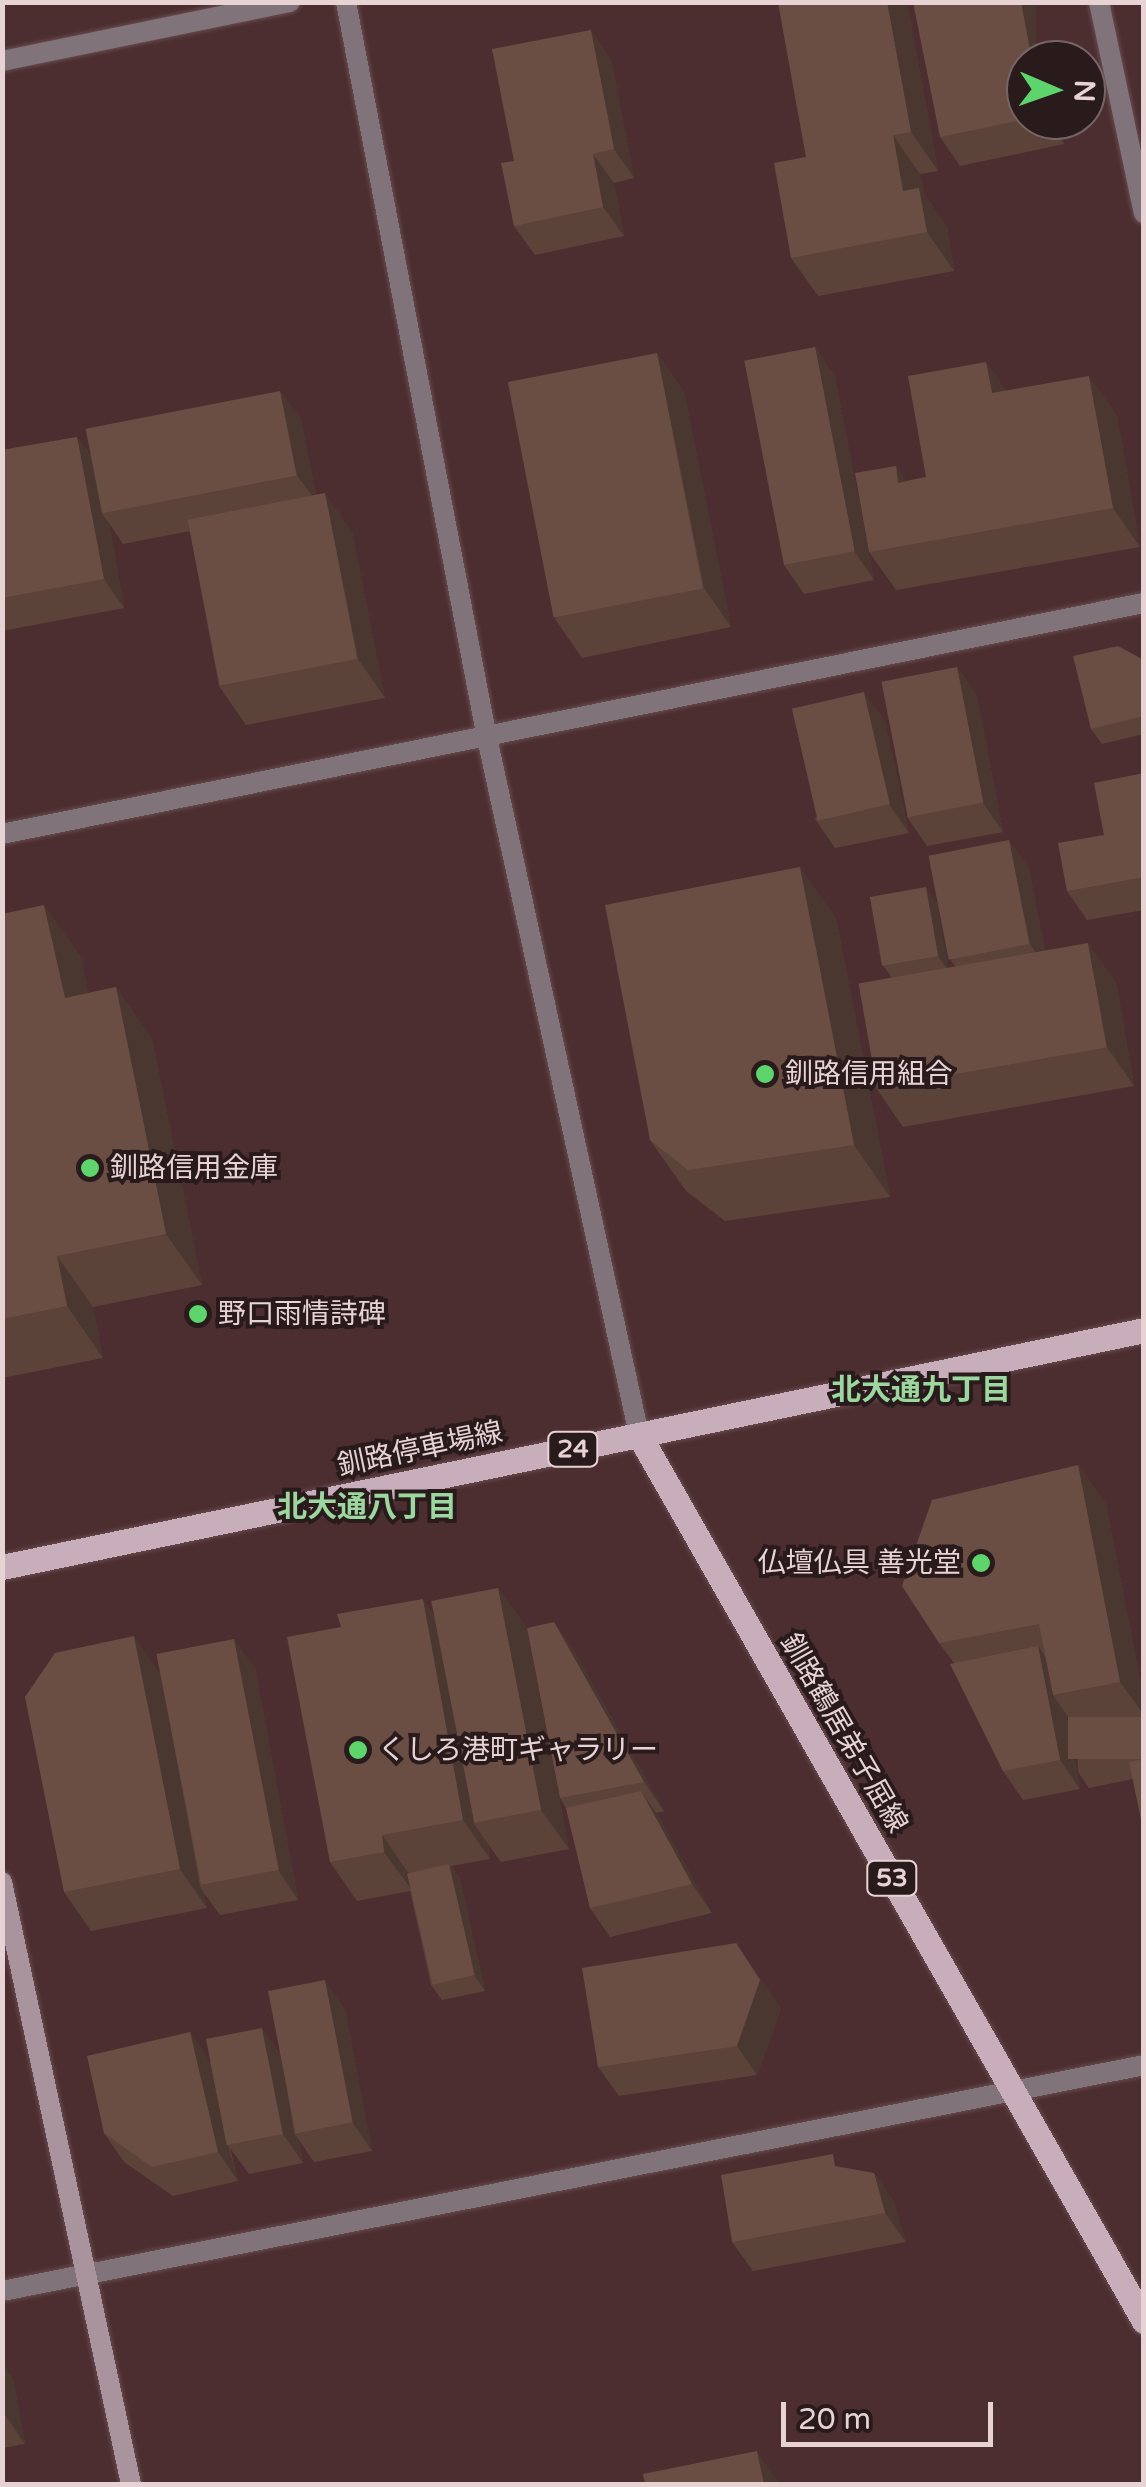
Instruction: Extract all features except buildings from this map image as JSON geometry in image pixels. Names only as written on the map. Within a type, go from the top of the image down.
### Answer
[{"type":"main road","name":"釧路停車場線","points":[[2,1567],[1144,1330]]},
{"type":"main road","name":"釧路鶴居弟子屈線","points":[[640,1435],[1144,2321]]},
{"type":"street","points":[[2,61],[290,2]]},
{"type":"street","points":[[346,2],[486,733],[640,1435]]},
{"type":"street","points":[[1099,2],[1144,213]]},
{"type":"street","points":[[2,834],[486,733],[1144,603]]},
{"type":"street","points":[[2,1882],[130,2484]]},
{"type":"street","points":[[2,2291],[1144,2066]]},
{"type":"place","name":"釧路信用組合","points":[[765,1074]]},
{"type":"place","name":"釧路信用金庫","points":[[90,1168]]},
{"type":"place","name":"野口雨情詩碑","points":[[198,1314]]},
{"type":"place","name":"仏壇仏具 善光堂","points":[[981,1563]]},
{"type":"place","name":"くしろ港町ギャラリー","points":[[358,1750]]},
{"type":"district","name":"北大通九丁目","points":[[921,1391]]},
{"type":"district","name":"北大通八丁目","points":[[367,1508]]}]
